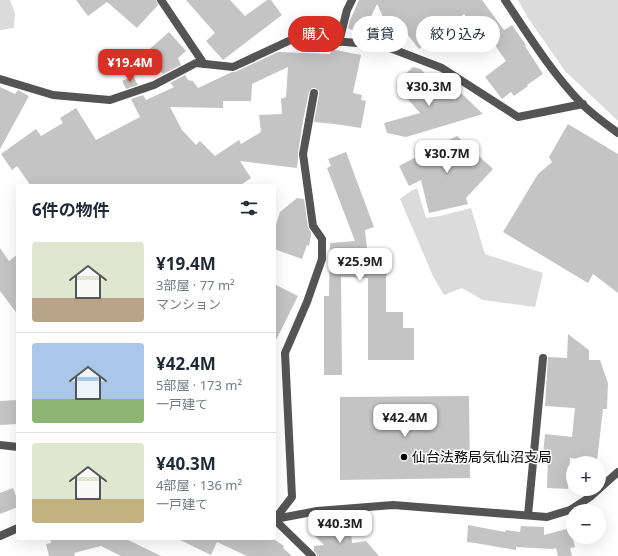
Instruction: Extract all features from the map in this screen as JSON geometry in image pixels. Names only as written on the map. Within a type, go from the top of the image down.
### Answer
[{"type":"street","points":[[161,0],[204,64]]},
{"type":"street","points":[[344,22],[347,10],[352,0]]},
{"type":"street","points":[[505,0],[552,70],[583,104],[618,133]]},
{"type":"street","points":[[0,79],[53,95],[110,100],[154,85],[196,63],[234,67],[288,41]]},
{"type":"street","points":[[344,42],[382,45],[442,68],[518,117],[583,104]]},
{"type":"street","points":[[276,517],[292,497],[285,354],[307,302],[322,259],[322,239],[313,226],[303,154],[314,93]]},
{"type":"street","points":[[528,515],[543,358]]},
{"type":"street","points":[[0,445],[16,447]]},
{"type":"street","points":[[276,519],[317,511],[393,505],[547,517],[570,510],[590,497],[618,472]]},
{"type":"street","points":[[276,521],[312,556]]},
{"type":"street","points":[[0,536],[16,529]]},
{"type":"shaded area","points":[[0,0],[10,0],[15,13],[14,28],[0,30]]},
{"type":"shaded area","points":[[518,0],[618,0],[618,121],[565,71],[528,18]]},
{"type":"shaded area","points":[[417,188],[426,218],[471,208],[485,254],[543,273],[535,307],[483,300],[462,288],[444,295],[433,276],[400,199]]},
{"type":"building","points":[[76,0],[156,0],[158,5],[137,28],[107,2],[88,16]]},
{"type":"building","points":[[186,0],[230,0],[245,16],[267,0],[271,0],[282,15],[223,60],[206,41],[215,33]]},
{"type":"building","points":[[359,0],[482,0],[494,16],[465,16],[464,14],[461,16],[416,16],[416,45],[408,35],[408,16],[383,16],[377,4],[371,16],[352,16],[352,30],[348,28],[350,20]]},
{"type":"building","points":[[500,25],[504,30],[512,25],[543,74],[514,96],[511,92],[502,99],[485,77],[506,61],[500,52]]},
{"type":"building","points":[[169,32],[186,51],[178,58],[181,65],[163,74],[144,54]]},
{"type":"building","points":[[278,52],[330,54],[330,52],[344,52],[361,55],[353,93],[362,95],[361,100],[366,101],[361,128],[314,122],[319,91],[312,88],[309,92],[303,121],[297,168],[240,161],[251,178],[242,184],[30,184],[17,166],[12,170],[1,154],[36,129],[41,136],[63,123],[60,118],[76,108],[96,140],[140,117],[131,99],[143,95],[146,100],[174,87],[170,83],[185,75],[188,80],[193,81],[198,88]],"holes":[[[288,67],[286,97],[281,99],[282,114],[259,115],[261,132],[241,144],[239,140],[215,156],[200,141],[196,145],[182,130],[170,107],[223,108],[223,101],[251,101],[252,84]]]},
{"type":"building","points":[[413,67],[421,69],[439,90],[443,87],[455,100],[461,93],[483,114],[406,137],[387,133],[384,123],[420,113],[398,88],[409,78],[405,74]]},
{"type":"building","points":[[133,76],[138,85],[126,89],[122,81]]},
{"type":"building","points":[[0,87],[15,94],[18,90],[29,96],[0,149]]},
{"type":"building","points":[[568,124],[618,154],[618,293],[593,274],[588,283],[503,232],[538,174],[552,162],[549,157]]},
{"type":"building","points":[[457,136],[493,169],[466,198],[468,204],[429,213],[421,180],[409,186],[399,166]]},
{"type":"building","points":[[346,152],[374,227],[365,230],[368,258],[385,257],[387,276],[386,312],[403,312],[403,328],[414,328],[414,360],[368,360],[368,278],[341,277],[342,375],[324,375],[324,296],[329,296],[330,243],[355,241],[327,168],[331,166],[328,159]]},
{"type":"building","points":[[297,198],[304,199],[308,227],[311,236],[309,246],[307,245],[302,259],[276,250],[276,225],[280,212]]},
{"type":"building","points":[[0,248],[9,261],[16,256],[16,312],[0,291]]},
{"type":"building","points":[[276,285],[298,296],[276,340]]},
{"type":"building","points":[[568,334],[589,350],[589,360],[600,360],[608,383],[607,409],[603,409],[598,456],[566,456],[566,489],[547,488],[548,455],[543,455],[545,434],[572,437],[575,408],[545,406],[548,357],[567,358]]},
{"type":"building","points":[[469,396],[470,478],[340,480],[340,397]]},
{"type":"building","points":[[16,400],[16,424],[0,425],[0,401]]},
{"type":"building","points":[[13,488],[16,496],[16,508],[0,514],[0,493]]},
{"type":"building","points":[[330,525],[337,533],[351,532],[352,543],[366,541],[379,556],[317,556],[314,551],[314,546],[324,545],[314,535],[315,526]]},
{"type":"building","points":[[468,525],[505,532],[506,530],[520,532],[521,526],[544,527],[544,535],[566,529],[566,544],[574,544],[575,547],[570,548],[572,556],[558,556],[556,548],[516,547],[516,550],[467,542]]},
{"type":"building","points":[[50,540],[128,540],[161,556],[121,556],[101,546],[74,553],[75,556],[49,556],[46,544],[51,543]]},
{"type":"building","points":[[180,540],[275,540],[284,546],[283,548],[292,556],[247,556],[217,542],[211,555]]},
{"type":"place","name":"仙台法務局気仙沼支局","points":[[404,457]]}]
